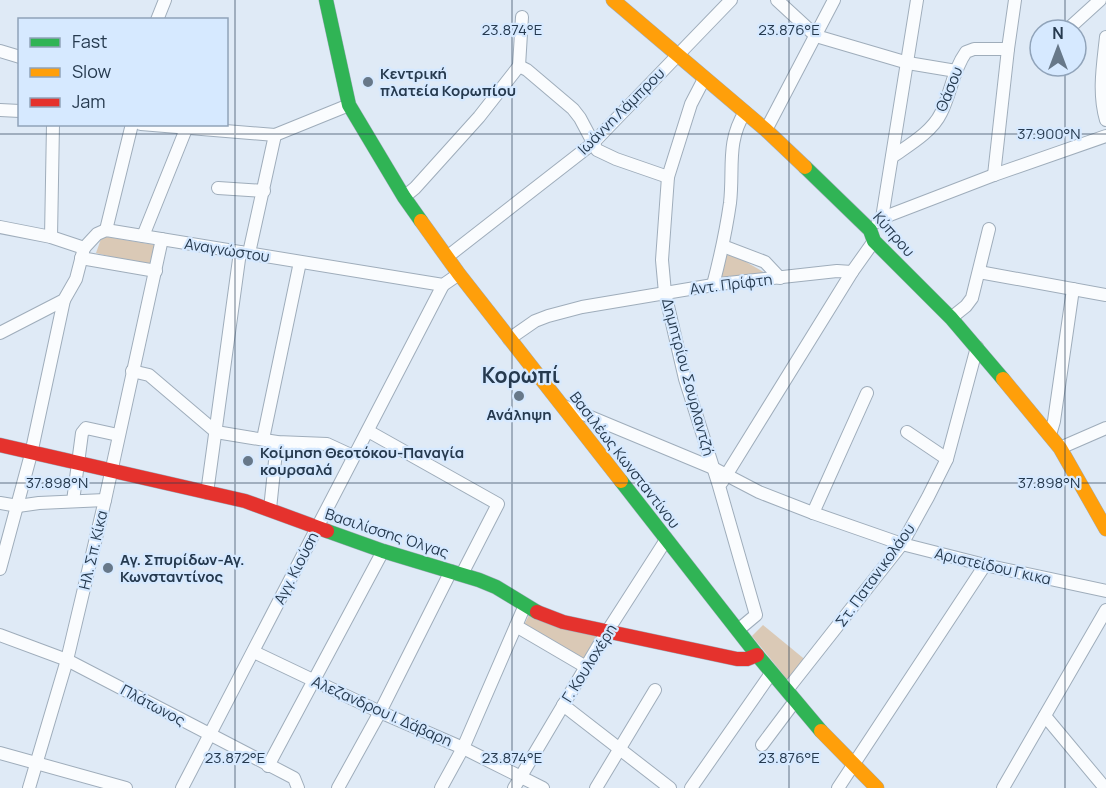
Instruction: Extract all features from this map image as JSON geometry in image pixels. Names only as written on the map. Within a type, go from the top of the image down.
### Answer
[{"type":"street","points":[[158,18],[165,0]]},
{"type":"street","name":"Βασιλέως Κωνσταντίνου","points":[[326,0],[349,105],[405,197],[459,274],[757,655],[852,764],[877,788]]},
{"type":"street","name":"Ιωάννη Λάμπρου","points":[[447,257],[592,144],[731,0]]},
{"type":"street","points":[[777,0],[816,36],[908,63],[956,71]]},
{"type":"street","points":[[766,130],[834,0]]},
{"type":"street","points":[[738,630],[756,615],[723,481],[852,272],[882,218],[917,0]]},
{"type":"street","points":[[994,175],[1015,0]]},
{"type":"street","points":[[1081,18],[1101,0]]},
{"type":"street","name":"Κύπρου","points":[[617,2],[766,130],[872,235],[951,318],[1060,448],[1106,529]]},
{"type":"street","points":[[405,197],[479,117],[519,66],[522,17]]},
{"type":"street","points":[[1106,37],[1102,108],[1106,120]]},
{"type":"street","name":"Θάσου","points":[[892,157],[935,122],[941,113],[956,71],[969,49],[1008,49]]},
{"type":"street","points":[[0,51],[18,56]]},
{"type":"street","points":[[519,66],[527,70],[573,109],[597,150],[668,177]]},
{"type":"street","name":"Δημητρίου Σουρλαντζή","points":[[704,79],[691,104],[668,177],[662,260],[665,293],[685,379],[713,468]]},
{"type":"street","points":[[159,126],[275,135],[349,105]]},
{"type":"street","points":[[0,110],[18,111]]},
{"type":"street","points":[[713,285],[723,246],[730,201],[734,135],[737,125],[746,112]]},
{"type":"street","points":[[51,237],[53,126]]},
{"type":"street","points":[[0,569],[31,454],[64,300],[76,279],[83,253],[97,234],[106,230],[132,126]]},
{"type":"street","points":[[143,236],[186,129]]},
{"type":"street","points":[[207,493],[245,253],[264,191],[275,135]]},
{"type":"street","points":[[882,218],[1106,135]]},
{"type":"street","points":[[218,188],[264,191]]},
{"type":"street","points":[[0,227],[51,237],[83,253],[156,271]]},
{"type":"street","points":[[951,318],[972,298],[989,229]]},
{"type":"street","name":"Αναγνώστου","points":[[106,230],[443,285]]},
{"type":"street","name":"Ηλ. Σπ. Κίκα","points":[[29,788],[67,660],[105,500],[162,239]]},
{"type":"street","points":[[723,246],[765,262],[780,278]]},
{"type":"street","points":[[263,439],[300,262]]},
{"type":"street","name":"Αντ. Πρίφτη","points":[[509,339],[535,321],[582,307],[713,285],[837,271],[852,272]]},
{"type":"street","points":[[979,272],[1106,295]]},
{"type":"street","points":[[443,285],[459,274]]},
{"type":"street","name":"Αγγ. Κιούση","points":[[182,788],[443,285]]},
{"type":"street","points":[[1050,435],[1054,422],[1073,289]]},
{"type":"street","points":[[2,328],[64,300]]},
{"type":"street","name":"Στ. Πατανικολάου","points":[[762,745],[791,696],[902,544],[948,459],[977,347]]},
{"type":"street","points":[[132,371],[149,375],[216,432],[277,442],[327,444],[353,456]]},
{"type":"street","points":[[813,513],[867,393]]},
{"type":"street","name":"Αριστείδου Γκικα","points":[[561,405],[713,468],[723,481],[902,544],[985,566],[1106,591]]},
{"type":"street","points":[[73,501],[82,432],[86,428],[118,435]]},
{"type":"street","points":[[1060,448],[1106,428]]},
{"type":"street","points":[[338,788],[456,573],[498,504],[368,431]]},
{"type":"street","points":[[907,432],[948,459]]},
{"type":"street","points":[[270,509],[277,442]]},
{"type":"street","name":"Βασιλίσσης Όλγας","points":[[0,445],[270,509],[316,528],[496,587],[542,615],[563,622],[737,659],[747,659],[757,655]]},
{"type":"street","points":[[0,503],[18,506],[39,502],[105,500]]},
{"type":"street","name":"Γ. Κουλοχέρη","points":[[514,788],[666,538]]},
{"type":"street","points":[[268,765],[383,551]]},
{"type":"street","points":[[838,788],[985,566]]},
{"type":"street","points":[[441,788],[463,748],[525,606]]},
{"type":"street","points":[[1003,788],[1106,610]]},
{"type":"street","points":[[516,626],[586,667]]},
{"type":"street","name":"Πλάτωνος","points":[[0,635],[67,660],[294,778],[298,788]]},
{"type":"street","name":"Αλεζανδρου Ι. Δάβαρη","points":[[254,652],[380,712],[463,748],[543,788]]},
{"type":"street","points":[[690,788],[772,672]]},
{"type":"street","points":[[596,788],[655,690]]},
{"type":"street","points":[[563,705],[670,788]]},
{"type":"street","points":[[1045,716],[1105,788]]},
{"type":"street","points":[[0,753],[108,785],[126,788]]},
{"type":"shaded area","points":[[102,236],[155,245],[149,266],[96,253]]},
{"type":"shaded area","points":[[727,251],[774,278],[719,284]]},
{"type":"shaded area","points":[[530,613],[603,639],[586,667],[522,629]]},
{"type":"shaded area","points":[[763,625],[808,662],[790,683],[752,636]]},
{"type":"traffic: fast","points":[[326,0],[349,105],[421,221]]},
{"type":"traffic: fast","points":[[805,167],[870,230],[874,241],[951,318],[1003,379]]},
{"type":"traffic: fast","points":[[621,481],[757,655],[821,731]]},
{"type":"traffic: fast","points":[[327,531],[383,551],[479,580],[496,587],[537,612]]},
{"type":"traffic: slow","points":[[613,0],[766,130],[805,167]]},
{"type":"traffic: slow","points":[[421,221],[459,274],[621,481]]},
{"type":"traffic: slow","points":[[1003,379],[1060,448],[1106,529]]},
{"type":"traffic: slow","points":[[821,731],[877,788]]},
{"type":"traffic: jam","points":[[0,445],[245,501],[327,531]]},
{"type":"traffic: jam","points":[[537,612],[563,622],[737,659],[747,659],[757,655]]},
{"type":"place","name":"Κεντρική πλατεία Κορωπίου","points":[[368,82]]},
{"type":"place","name":"Ανάληψη","points":[[519,396]]},
{"type":"place","name":"Κοίμηση Θεοτόκου-Παναγία κουρσαλά","points":[[248,461]]},
{"type":"place","name":"Αγ. Σπυρίδων-Αγ. Κωνσταντίνος","points":[[108,568]]},
{"type":"district","name":"Κορωπί","points":[[521,375]]}]
